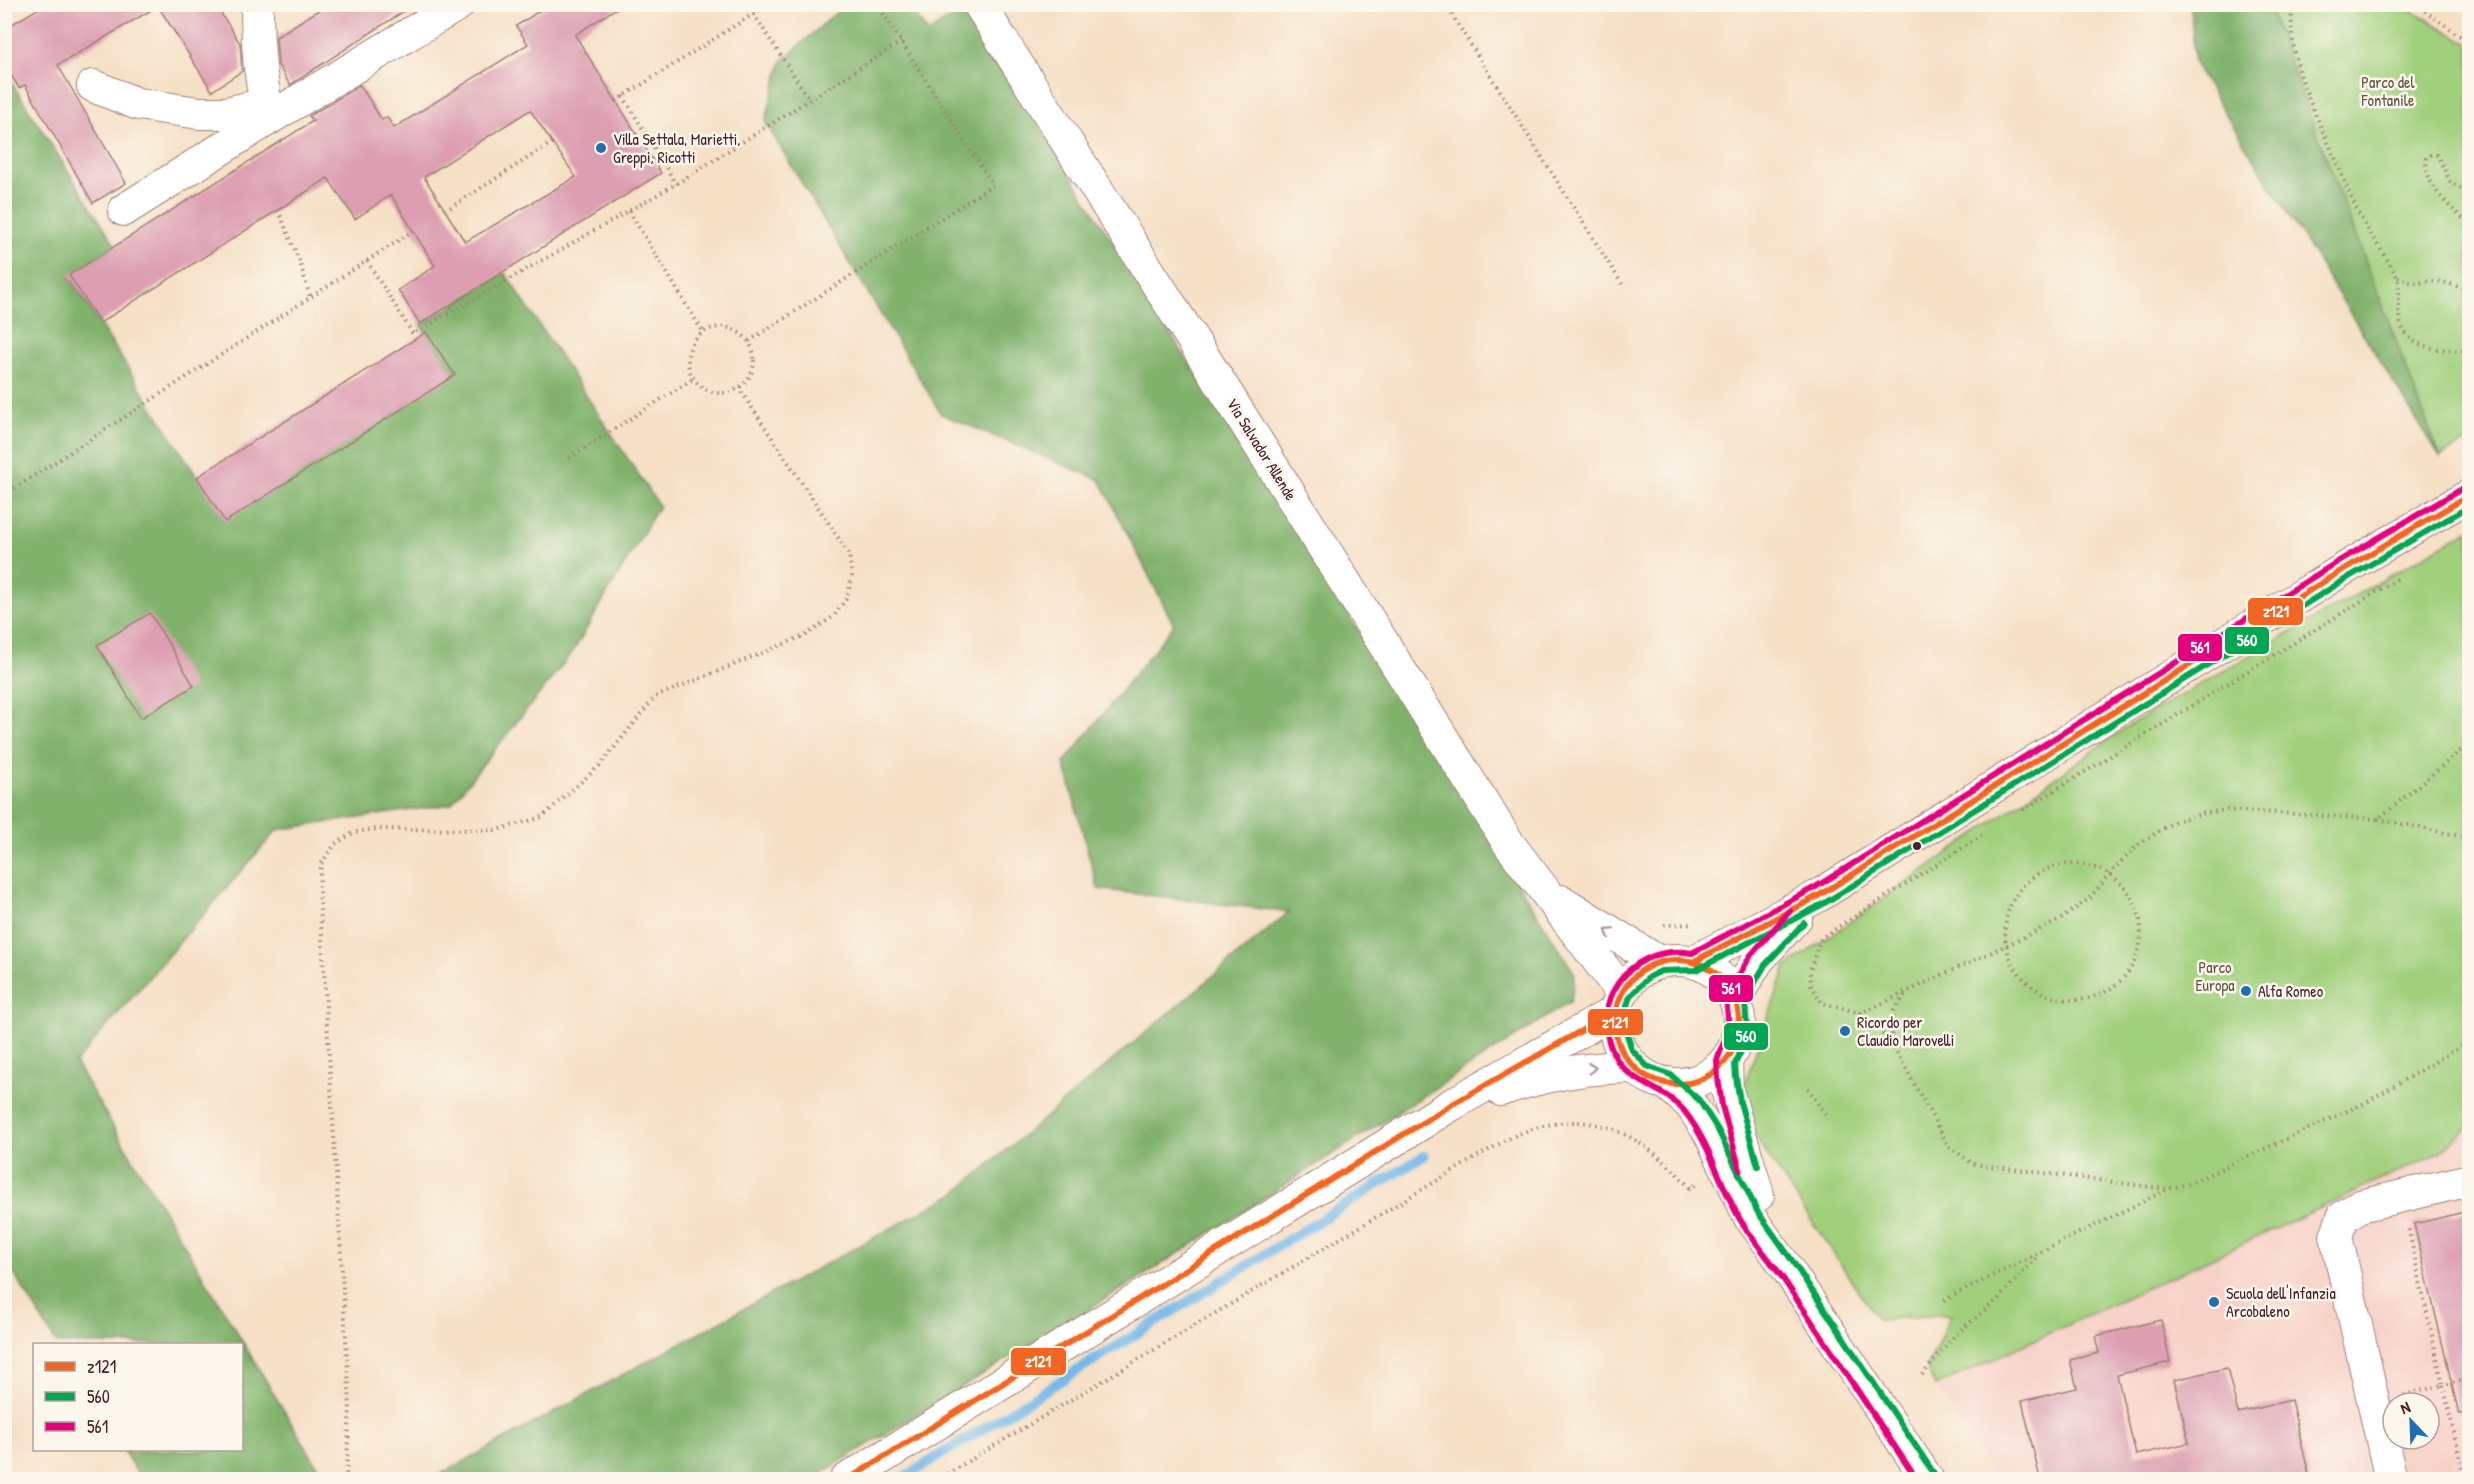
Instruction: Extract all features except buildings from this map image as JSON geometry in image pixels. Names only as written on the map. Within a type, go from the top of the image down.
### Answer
[{"type":"street","points":[[124,210],[268,111],[459,4]]},
{"type":"street","name":"Via Salvador Allende","points":[[979,4],[1225,390],[1509,844],[1547,893],[1619,1002]]},
{"type":"street","points":[[261,7],[258,46],[268,111]]},
{"type":"street","points":[[93,86],[138,104],[199,113],[268,111]]},
{"type":"street","points":[[1693,962],[1818,896],[2344,569],[2469,495]]},
{"type":"street","name":"Via Salvador Allende","points":[[1547,893],[1659,962]]},
{"type":"street","points":[[1735,998],[1758,960],[1818,896]]},
{"type":"street","points":[[846,1479],[1407,1132],[1556,1044],[1619,1002],[1638,974],[1659,962],[1682,960],[1711,969],[1725,982],[1735,998],[1739,1014],[1739,1031],[1726,1061],[1714,1072],[1699,1080],[1683,1084],[1666,1083],[1649,1077],[1624,1055],[1615,1026],[1619,1002]]},
{"type":"street","points":[[1726,1061],[1727,1090],[1752,1179],[1784,1264]]},
{"type":"street","points":[[1407,1132],[1482,1097],[1528,1081],[1594,1067],[1634,1066]]},
{"type":"street","points":[[1666,1083],[1691,1105],[1727,1166],[1749,1216],[1784,1264],[1928,1479]]},
{"type":"street","points":[[2391,1479],[2336,1236],[2343,1217],[2360,1206],[2469,1180]]},
{"type":"path","points":[[747,4],[809,99]]},
{"type":"path","points":[[616,101],[769,4]]},
{"type":"path","points":[[749,341],[993,185],[877,4]]},
{"type":"path","points":[[1445,4],[1622,284]]},
{"type":"path","points":[[2293,4],[2292,28],[2296,57],[2306,90],[2358,213],[2397,277],[2401,296],[2398,309],[2400,320],[2408,335],[2419,343],[2437,349],[2469,351]]},
{"type":"path","points":[[2415,4],[2469,42]]},
{"type":"path","points":[[367,261],[413,334],[676,184],[901,42]]},
{"type":"path","points":[[623,96],[676,184]]},
{"type":"path","points":[[445,211],[553,142]]},
{"type":"path","points":[[2469,196],[2450,181],[2436,155],[2426,158],[2426,168],[2436,193],[2469,224]]},
{"type":"path","points":[[278,210],[300,262],[310,297]]},
{"type":"path","points":[[629,211],[703,332]]},
{"type":"path","points":[[4,495],[413,231]]},
{"type":"path","points":[[2397,277],[2414,285],[2434,281],[2453,284],[2469,292]]},
{"type":"path","points":[[723,326],[742,334],[749,341],[755,362],[747,381],[739,388],[719,394],[700,386],[693,379],[688,358],[695,339],[703,332],[723,326]]},
{"type":"path","points":[[569,458],[693,379]]},
{"type":"path","points":[[346,1479],[350,1406],[319,888],[321,864],[335,844],[355,831],[378,829],[497,830],[542,817],[600,765],[655,697],[806,635],[834,616],[848,598],[852,576],[849,554],[739,388]]},
{"type":"path","points":[[2017,814],[2399,578]]},
{"type":"path","points":[[2378,819],[2469,742]]},
{"type":"path","points":[[1861,1013],[2058,921],[2090,898],[2110,873],[2140,843],[2174,822],[2200,814],[2227,810],[2378,819],[2469,838]]},
{"type":"path","points":[[1987,832],[1821,938],[1810,970],[1811,985],[1822,1003],[1861,1013],[1891,1042],[1948,1147],[1974,1164],[2168,1190]]},
{"type":"path","points":[[2071,863],[2091,865],[2110,873],[2127,888],[2138,908],[2142,929],[2139,952],[2129,972],[2113,988],[2093,998],[2071,1001],[2049,996],[2029,985],[2014,968],[2006,947],[2004,927],[2009,907],[2019,890],[2033,876],[2051,867],[2071,863]]},
{"type":"path","points":[[1660,926],[1704,923]]},
{"type":"path","points":[[1891,1042],[1894,1011],[1906,993]]},
{"type":"path","points":[[1944,1300],[2168,1190],[2188,1184],[2367,1102],[2469,1041]]},
{"type":"path","points":[[1808,1088],[1826,1116]]},
{"type":"path","points":[[938,1479],[1478,1156],[1520,1134],[1563,1122],[1595,1123],[1630,1135],[1672,1168],[1690,1188],[1727,1166]]},
{"type":"path","points":[[2402,1196],[2465,1479]]},
{"type":"path","points":[[1922,1375],[1956,1334],[1997,1300],[2041,1253]]},
{"type":"path","points":[[2374,1402],[2469,1379]]},
{"type":"shaded area","name":"Scuola dell'Infanzia Arcobaleno","points":[[2469,1126],[2469,1479],[1996,1479],[1935,1386],[2439,1153]]},
{"type":"green space","points":[[845,5],[909,5],[928,33],[965,8],[1575,974],[1571,1001],[1154,1269],[812,1479],[430,1480],[954,1194],[1289,912],[1098,889],[1064,763],[1174,625],[1100,480],[941,414],[765,122],[782,61]]},
{"type":"green space","points":[[2191,5],[2268,5],[2440,457],[2194,63]]},
{"type":"green space","name":"Parco del Fontanile","points":[[2268,5],[2403,5],[2469,44],[2469,440],[2440,457]]},
{"type":"green space","points":[[4,71],[116,246],[69,276],[225,521],[454,375],[421,325],[505,273],[659,506],[572,653],[451,804],[277,830],[75,1063],[325,1479],[141,1479],[124,1451],[243,1451],[243,1343],[56,1343],[5,1259]]},
{"type":"green space","name":"Parco Europa","points":[[2469,530],[2470,1126],[2439,1153],[1935,1386],[1927,1368],[1951,1314],[1878,1320],[1760,1144],[1737,1105],[1786,967],[2133,723]]},
{"type":"waterway","points":[[900,1480],[1424,1156]]},
{"type":"transit line","name":"561","points":[[1917,1480],[1786,1283],[1741,1221],[1702,1138],[1685,1112],[1665,1095],[1634,1077],[1616,1059],[1610,1045],[1606,1025],[1608,1007],[1614,990],[1624,975],[1638,964],[1654,956],[1673,952],[1692,953],[1814,888],[2339,561],[2465,487]]},
{"type":"transit line","name":"z121","points":[[1693,962],[1818,896],[2344,569],[2470,495]]},
{"type":"transit line","name":"560","points":[[1935,1475],[1757,1211],[1718,1130],[1699,1100],[1671,1075],[1647,1066],[1632,1050],[1624,1025],[1630,996],[1649,977],[1661,971],[1696,970],[1823,904],[2349,577],[2470,506]]},
{"type":"transit line","name":"561","points":[[1740,1170],[1722,1106],[1718,1078],[1717,1060],[1729,1029],[1726,997],[1751,955],[1790,911]]},
{"type":"transit line","name":"560","points":[[1758,1166],[1740,1102],[1736,1077],[1735,1064],[1744,1045],[1747,1031],[1745,1000],[1765,965],[1804,923]]},
{"type":"transit line","name":"z121","points":[[1677,960],[1701,965],[1721,978],[1734,998],[1739,1022],[1734,1046],[1721,1066],[1701,1079],[1677,1084],[1653,1079],[1633,1066],[1620,1046],[1615,1022],[1620,998],[1633,978],[1653,965],[1677,960]]},
{"type":"transit line","name":"z121","points":[[847,1480],[1451,1105],[1616,1011]]},
{"type":"place","name":"Villa Settala, Marietti, Greppi, Ricotti","points":[[601,148]]},
{"type":"place","name":"Alfa Romeo","points":[[2246,991]]},
{"type":"place","name":"Ricordo per Claudio Marovelli","points":[[1845,1031]]},
{"type":"place","name":"Scuola dell'Infanzia Arcobaleno","points":[[2214,1302]]}]
